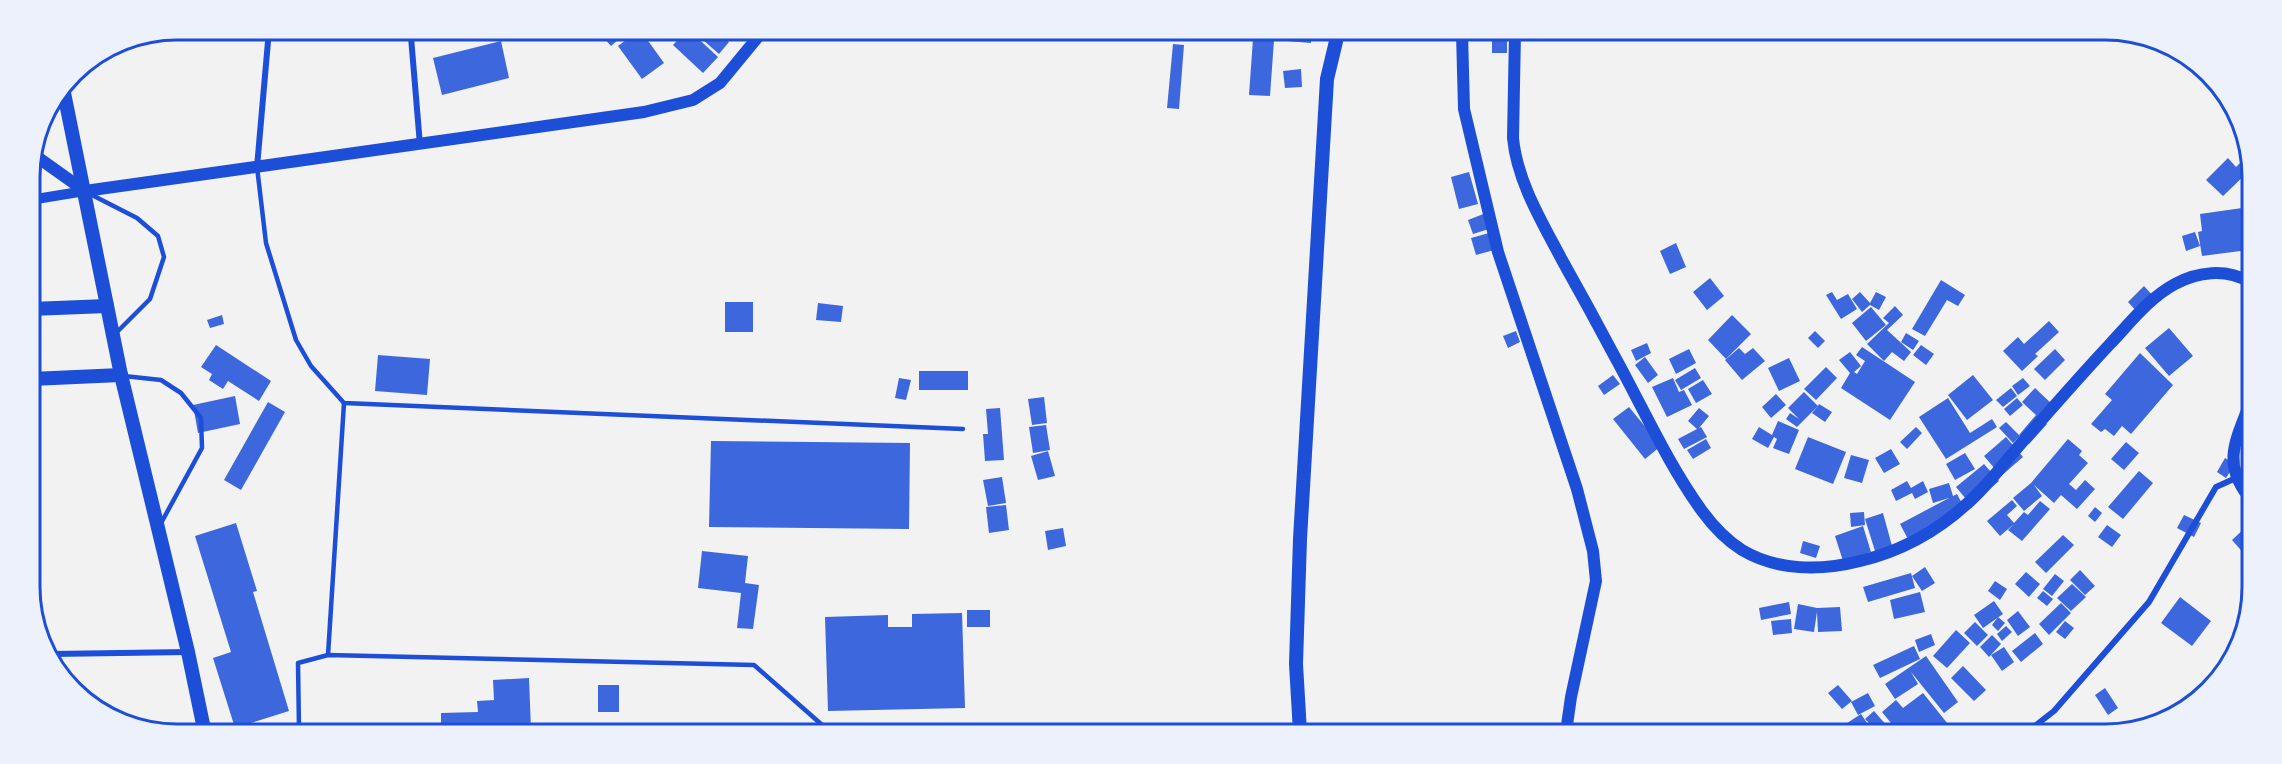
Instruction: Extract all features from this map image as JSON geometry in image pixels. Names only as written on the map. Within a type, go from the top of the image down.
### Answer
[{"type":"main road","points":[[42,160],[85,191],[644,112],[693,100],[720,83],[755,40]]},
{"type":"main road","points":[[1300,723],[1296,663],[1300,539],[1327,79],[1336,40]]},
{"type":"main road","points":[[1462,40],[1464,109],[1498,252],[1577,489],[1593,551],[1596,580],[1567,723]]},
{"type":"main road","points":[[1515,40],[1514,154],[1542,220],[1682,480],[1715,527],[1742,550],[1760,559],[1801,568],[1829,567],[1889,553],[1922,538],[1972,499],[2091,365],[2155,298],[2193,276],[2211,272],[2242,279]]},
{"type":"main road","points":[[65,99],[121,375],[159,528],[203,724]]},
{"type":"main road","points":[[41,309],[107,306]]},
{"type":"main road","points":[[40,379],[121,375]]},
{"type":"main road","points":[[2242,424],[2232,464],[2242,477]]},
{"type":"street","points":[[257,167],[268,40]]},
{"type":"street","points":[[411,40],[420,145]]},
{"type":"street","points":[[41,198],[85,191]]},
{"type":"street","points":[[2039,723],[2054,711],[2149,602],[2216,487],[2242,477]]},
{"type":"street","points":[[59,654],[188,652]]},
{"type":"lane","points":[[257,167],[266,243],[296,340],[311,366],[344,403],[328,655]]},
{"type":"lane","points":[[85,191],[137,218],[158,237],[164,257],[150,299],[113,336]]},
{"type":"lane","points":[[121,375],[160,380],[181,393],[201,418],[202,448],[159,528]]},
{"type":"lane","points":[[344,403],[963,429]]},
{"type":"lane","points":[[299,724],[298,663],[328,655],[754,665],[822,724]]},
{"type":"building","points":[[606,40],[618,40],[611,46]]},
{"type":"building","points":[[626,40],[647,40],[664,63],[642,79],[618,46]]},
{"type":"building","points":[[678,40],[700,40],[718,57],[703,73],[673,45]]},
{"type":"building","points":[[703,40],[727,40],[729,42],[719,54]]},
{"type":"building","points":[[1253,40],[1274,40],[1270,96],[1249,95]]},
{"type":"building","points":[[1274,40],[1311,40],[1311,43]]},
{"type":"building","points":[[1492,40],[1507,40],[1507,53],[1492,53]]},
{"type":"building","points":[[501,41],[509,78],[442,95],[433,58]]},
{"type":"building","points":[[1173,44],[1184,45],[1179,109],[1167,108]]},
{"type":"building","points":[[1301,69],[1302,87],[1285,88],[1283,71]]},
{"type":"building","points":[[2228,158],[2236,167],[2240,163],[2242,178],[2223,196],[2206,180]]},
{"type":"building","points":[[1469,172],[1478,204],[1459,209],[1451,177]]},
{"type":"building","points":[[2242,208],[2242,251],[2202,256],[2198,232],[2202,231],[2200,214]]},
{"type":"building","points":[[1486,213],[1492,228],[1473,234],[1468,220]]},
{"type":"building","points":[[2195,232],[2200,246],[2186,251],[2182,236]]},
{"type":"building","points":[[1489,233],[1494,250],[1476,255],[1471,238]]},
{"type":"building","points":[[1676,243],[1686,267],[1670,274],[1660,251]]},
{"type":"building","points":[[1710,278],[1724,296],[1707,310],[1693,292]]},
{"type":"building","points":[[1941,280],[1965,295],[1958,306],[1947,300],[1925,336],[1912,329]]},
{"type":"building","points":[[2144,286],[2155,298],[2139,314],[2128,302]]},
{"type":"building","points":[[1832,292],[1837,300],[1848,294],[1857,309],[1841,319],[1826,295]]},
{"type":"building","points":[[1860,292],[1870,303],[1876,292],[1886,297],[1879,310],[1870,305],[1862,312],[1852,299]]},
{"type":"building","points":[[725,302],[753,302],[753,332],[725,332]]},
{"type":"building","points":[[818,303],[843,306],[841,322],[816,320]]},
{"type":"building","points":[[1895,306],[1903,315],[1887,330],[1911,352],[1904,361],[1892,352],[1884,361],[1867,344],[1889,323],[1883,318]]},
{"type":"building","points":[[1871,307],[1886,325],[1866,341],[1852,323]]},
{"type":"building","points":[[222,315],[224,324],[210,328],[207,320]]},
{"type":"building","points":[[1732,315],[1751,334],[1726,359],[1708,340]]},
{"type":"building","points":[[2049,321],[2059,332],[2035,354],[2038,356],[2022,371],[2003,351],[2018,337],[2024,344]]},
{"type":"building","points":[[2169,328],[2193,356],[2169,376],[2145,348]]},
{"type":"building","points":[[1516,331],[1520,342],[1508,348],[1503,336]]},
{"type":"building","points":[[1815,331],[1825,341],[1818,348],[1808,338]]},
{"type":"building","points":[[1906,333],[1919,341],[1913,350],[1901,342]]},
{"type":"building","points":[[1647,343],[1651,353],[1636,361],[1631,350]]},
{"type":"building","points":[[216,345],[271,381],[259,401],[228,381],[223,389],[209,380],[212,374],[201,367]]},
{"type":"building","points":[[1921,345],[1934,354],[1926,365],[1913,355]]},
{"type":"building","points":[[1862,347],[1915,382],[1890,420],[1841,388],[1850,373],[1839,360],[1850,352],[1861,366],[1854,372],[1857,374],[1865,361],[1856,355]]},
{"type":"building","points":[[1739,348],[1745,354],[1753,348],[1765,361],[1742,380],[1725,360]]},
{"type":"building","points":[[1689,349],[1696,363],[1676,374],[1669,359]]},
{"type":"building","points":[[2055,349],[2065,360],[2045,380],[2034,369]]},
{"type":"building","points":[[2140,353],[2173,385],[2131,434],[2122,426],[2114,436],[2105,429],[2101,432],[2091,424],[2112,400],[2105,394]]},
{"type":"building","points":[[378,355],[430,359],[427,395],[375,391]]},
{"type":"building","points":[[1645,357],[1658,375],[1648,383],[1635,365]]},
{"type":"building","points":[[1789,358],[1800,381],[1779,391],[1768,368]]},
{"type":"building","points":[[1826,367],[1837,378],[1816,400],[1804,389]]},
{"type":"building","points":[[1695,368],[1701,378],[1681,390],[1675,380]]},
{"type":"building","points":[[919,371],[968,371],[968,390],[919,390]]},
{"type":"building","points":[[1613,375],[1620,384],[1604,395],[1598,386]]},
{"type":"building","points":[[1973,375],[1993,400],[1967,420],[1948,395]]},
{"type":"building","points":[[899,378],[911,380],[906,400],[895,398]]},
{"type":"building","points":[[1673,378],[1679,392],[1684,390],[1692,405],[1667,417],[1652,387]]},
{"type":"building","points":[[2023,378],[2030,386],[2018,395],[2012,386]]},
{"type":"building","points":[[1703,380],[1712,394],[1696,403],[1688,389]]},
{"type":"building","points":[[2011,388],[2017,396],[2003,407],[1996,400]]},
{"type":"building","points":[[2035,388],[2054,406],[2041,420],[2047,424],[2029,444],[2019,435],[2036,415],[2022,402]]},
{"type":"building","points":[[1804,392],[1818,406],[1797,427],[1786,419],[1790,413],[1799,419],[1788,408]]},
{"type":"building","points":[[1776,394],[1786,405],[1771,418],[1762,407]]},
{"type":"building","points":[[235,396],[240,424],[198,433],[193,405]]},
{"type":"building","points":[[1044,397],[1047,423],[1032,425],[1028,399]]},
{"type":"building","points":[[1948,398],[1970,433],[1992,419],[1997,427],[1946,459],[1919,417]]},
{"type":"building","points":[[2017,398],[2023,405],[2010,416],[2004,409]]},
{"type":"building","points":[[268,402],[285,412],[241,490],[224,480]]},
{"type":"building","points":[[1819,404],[1832,412],[1825,422],[1812,413]]},
{"type":"building","points":[[1629,407],[1661,446],[1645,459],[1613,419]]},
{"type":"building","points":[[1000,408],[1004,460],[985,461],[983,434],[988,434],[986,409]]},
{"type":"building","points":[[1699,408],[1709,416],[1699,428],[1701,427],[1707,437],[1684,449],[1678,439],[1697,429],[1688,421]]},
{"type":"building","points":[[1778,421],[1799,430],[1789,454],[1773,448],[1777,439],[1774,437],[1768,448],[1752,439],[1759,427],[1772,435]]},
{"type":"building","points":[[2006,422],[2020,436],[2013,443],[1999,428]]},
{"type":"building","points":[[1046,425],[1050,450],[1033,453],[1029,427]]},
{"type":"building","points":[[1916,427],[1922,433],[1907,449],[1900,442]]},
{"type":"building","points":[[1808,437],[1846,452],[1833,484],[1795,469]]},
{"type":"building","points":[[2006,437],[2023,457],[2001,476],[1984,456]]},
{"type":"building","points":[[1706,439],[1711,448],[1693,459],[1687,450]]},
{"type":"building","points":[[2068,439],[2082,451],[2079,455],[2088,463],[2069,484],[2076,490],[2085,480],[2095,489],[2077,509],[2061,495],[2054,503],[2034,485],[2042,496],[2024,511],[2013,498],[2031,483]]},
{"type":"building","points":[[711,441],[910,443],[909,529],[709,527]]},
{"type":"building","points":[[2126,442],[2139,453],[2124,470],[2111,459]]},
{"type":"building","points":[[1891,449],[1900,464],[1884,473],[1875,458]]},
{"type":"building","points":[[1048,451],[1055,476],[1038,480],[1031,456]]},
{"type":"building","points":[[1965,453],[1975,469],[1955,480],[1946,464]]},
{"type":"building","points":[[1851,455],[1869,460],[1862,483],[1844,478]]},
{"type":"building","points":[[2225,458],[2235,464],[2226,478],[2217,472]]},
{"type":"building","points":[[1984,464],[1999,481],[1971,505],[1956,487]]},
{"type":"building","points":[[2139,471],[2153,483],[2123,519],[2108,507]]},
{"type":"building","points":[[1002,477],[1006,503],[988,506],[983,480]]},
{"type":"building","points":[[1907,481],[1911,488],[1923,481],[1928,492],[1915,499],[1912,493],[1896,501],[1891,490]]},
{"type":"building","points":[[1949,483],[1953,496],[1957,494],[1966,511],[1909,541],[1900,524],[1949,498],[1933,503],[1929,489]]},
{"type":"building","points":[[2012,500],[2017,506],[2007,515],[2014,523],[2024,512],[2028,515],[2040,501],[2050,509],[2022,541],[2008,530],[2014,524],[2000,536],[1987,521]]},
{"type":"building","points":[[1006,505],[1009,530],[989,533],[986,507]]},
{"type":"building","points":[[2095,507],[2102,513],[2095,522],[2088,516]]},
{"type":"building","points":[[1864,512],[1865,525],[1851,527],[1850,513]]},
{"type":"building","points":[[1883,513],[1892,546],[1875,551],[1865,519]]},
{"type":"building","points":[[2184,515],[2201,523],[2194,537],[2177,528]]},
{"type":"building","points":[[236,523],[257,591],[253,592],[289,711],[248,724],[234,724],[213,658],[231,652],[195,536]]},
{"type":"building","points":[[2107,525],[2121,535],[2112,547],[2098,537]]},
{"type":"building","points":[[1863,526],[1871,552],[1843,561],[1835,536]]},
{"type":"building","points":[[1063,528],[1066,546],[1048,550],[1045,531]]},
{"type":"building","points":[[2242,531],[2242,551],[2232,540]]},
{"type":"building","points":[[2063,535],[2074,545],[2046,573],[2035,562]]},
{"type":"building","points":[[1803,541],[1820,546],[1816,558],[1800,553]]},
{"type":"building","points":[[702,551],[748,556],[745,583],[759,585],[753,629],[737,628],[741,593],[698,588]]},
{"type":"building","points":[[1925,567],[1935,583],[1922,591],[1912,576]]},
{"type":"building","points":[[2080,570],[2095,586],[2085,595],[2070,580]]},
{"type":"building","points":[[2026,572],[2040,584],[2029,597],[2015,584]]},
{"type":"building","points":[[1911,573],[1915,588],[1868,602],[1863,587]]},
{"type":"building","points":[[2055,574],[2064,581],[2052,596],[2043,589]]},
{"type":"building","points":[[1995,581],[2007,589],[2000,600],[1988,591]]},
{"type":"building","points":[[2072,584],[2086,597],[2071,611],[2057,598]]},
{"type":"building","points":[[2043,591],[2053,599],[2047,606],[2037,598]]},
{"type":"building","points":[[1920,592],[1925,612],[1894,619],[1890,600]]},
{"type":"building","points":[[2180,597],[2211,621],[2192,646],[2161,623]]},
{"type":"building","points":[[1994,601],[2003,614],[1983,628],[1974,615]]},
{"type":"building","points":[[1789,602],[1791,614],[1761,620],[1759,608]]},
{"type":"building","points":[[2061,603],[2071,613],[2049,635],[2039,624]]},
{"type":"building","points":[[1798,604],[1817,608],[1840,607],[1842,631],[1818,632],[1817,612],[1814,632],[1794,629]]},
{"type":"building","points":[[967,610],[990,610],[990,627],[967,627]]},
{"type":"building","points":[[2018,611],[2030,627],[2018,636],[2007,620]]},
{"type":"building","points":[[962,613],[965,708],[828,711],[825,617],[888,615],[888,627],[912,627],[912,614]]},
{"type":"building","points":[[1998,617],[2005,623],[1998,631],[1992,625]]},
{"type":"building","points":[[1791,619],[1792,633],[1773,635],[1771,621]]},
{"type":"building","points":[[2065,621],[2074,628],[2065,639],[2056,632]]},
{"type":"building","points":[[1975,622],[1988,635],[1977,646],[1964,633]]},
{"type":"building","points":[[2006,626],[2012,632],[2002,641],[1997,634]]},
{"type":"building","points":[[1956,630],[1970,643],[1947,668],[1933,656]]},
{"type":"building","points":[[2035,633],[2043,644],[2021,662],[2012,651]]},
{"type":"building","points":[[1931,634],[1935,645],[1919,652],[1915,640]]},
{"type":"building","points":[[1992,635],[2001,644],[1989,657],[1980,647]]},
{"type":"building","points":[[1914,646],[1920,659],[1880,678],[1873,665]]},
{"type":"building","points":[[2004,647],[2014,662],[2002,671],[1991,655]]},
{"type":"building","points":[[1926,656],[1958,702],[1944,713],[1911,672],[1918,684],[1895,699],[1885,684]]},
{"type":"building","points":[[1963,666],[1986,690],[1974,701],[1951,678]]},
{"type":"building","points":[[529,678],[531,724],[441,724],[441,713],[478,712],[477,701],[494,700],[493,680]]},
{"type":"building","points":[[598,685],[619,685],[619,712],[598,712]]},
{"type":"building","points":[[1838,685],[1852,701],[1842,709],[1828,693]]},
{"type":"building","points":[[2105,688],[2118,708],[2108,715],[2095,695]]},
{"type":"building","points":[[1868,693],[1875,706],[1858,715],[1851,702]]},
{"type":"building","points":[[1923,693],[1947,723],[1891,723],[1882,712],[1896,700],[1903,708]]},
{"type":"building","points":[[1874,711],[1885,723],[1869,723],[1865,719]]},
{"type":"building","points":[[1861,714],[1867,723],[1847,723]]}]
